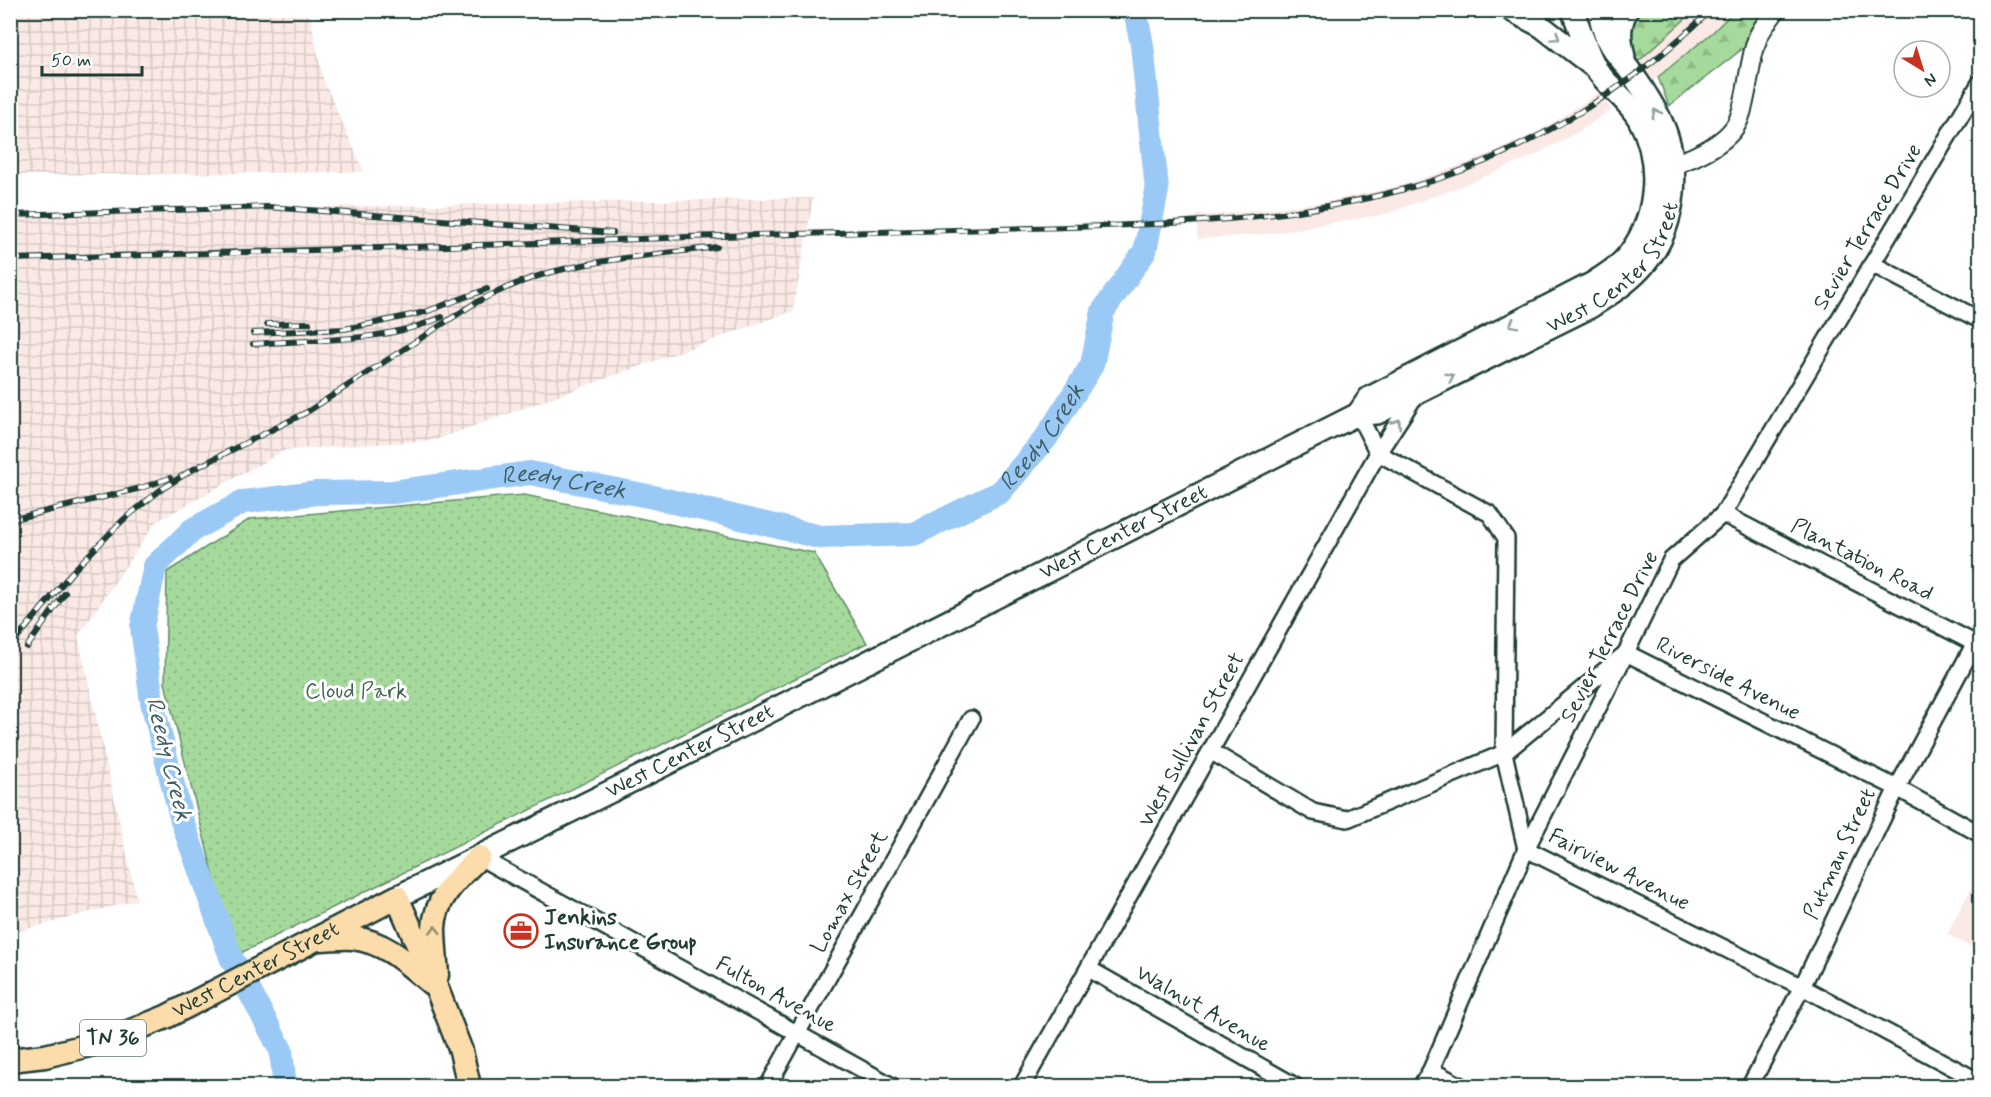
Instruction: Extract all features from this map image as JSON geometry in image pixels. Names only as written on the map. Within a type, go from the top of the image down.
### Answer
[{"type":"main road","points":[[1511,10],[1541,26],[1597,69]]},
{"type":"main road","name":"West Center Street","points":[[10,1060],[45,1056],[106,1041],[166,1017],[313,939],[1358,414],[1377,413],[1590,307],[1620,288],[1642,267],[1660,239],[1672,198],[1664,167],[1653,156],[1638,117],[1597,69],[1572,10]]},
{"type":"main road","name":"West Center Street","points":[[1358,414],[1369,398],[1611,272],[1624,260],[1637,241],[1646,223],[1652,198],[1664,167],[1669,141],[1658,115],[1610,45],[1599,10]]},
{"type":"main road","points":[[1627,10],[1619,30],[1627,67]]},
{"type":"main road","points":[[437,989],[435,917],[451,885],[479,857]]},
{"type":"main road","points":[[397,897],[461,1050],[469,1086]]},
{"type":"main road","points":[[313,939],[351,938],[385,947],[397,954],[437,989]]},
{"type":"street","points":[[1664,167],[1702,153],[1724,139],[1739,121],[1759,36],[1776,10]]},
{"type":"street","name":"Sevier Terrace Drive","points":[[1421,1086],[1431,1070],[1526,849],[1671,560],[1723,514],[1980,83]]},
{"type":"street","points":[[1872,264],[1980,320]]},
{"type":"street","name":"West Sullivan Street","points":[[1022,1086],[1212,752],[1378,453],[1417,393]]},
{"type":"street","points":[[1358,414],[1378,453]]},
{"type":"street","name":"Fairview Avenue","points":[[1378,453],[1490,514],[1506,538],[1504,753],[1526,849],[1802,987],[1980,1082]]},
{"type":"street","name":"Plantation Road","points":[[1723,514],[1978,644]]},
{"type":"street","name":"Putman Street","points":[[1750,1086],[1802,987],[1897,788],[1978,644]]},
{"type":"street","name":"Riverside Avenue","points":[[1212,752],[1313,812],[1347,819],[1504,753],[1626,653],[1897,788],[1980,834]]},
{"type":"street","name":"Lomax Street","points":[[768,1086],[970,719]]},
{"type":"street","name":"Fulton Avenue","points":[[479,857],[892,1086]]},
{"type":"street","name":"Walnut Avenue","points":[[1089,969],[1295,1086]]},
{"type":"street","points":[[1431,1070],[1461,1086]]},
{"type":"shaded area","points":[[10,11],[309,11],[323,79],[364,172],[11,175]]},
{"type":"shaded area","points":[[1694,11],[1734,11],[1713,32],[1641,88],[1631,68]]},
{"type":"shaded area","points":[[1600,92],[1611,110],[1578,132],[1533,156],[1457,188],[1385,214],[1267,234],[1198,239],[1196,215],[1327,202],[1403,185],[1472,161],[1540,131]]},
{"type":"shaded area","points":[[813,198],[793,311],[435,440],[285,450],[156,522],[78,636],[137,900],[11,933],[11,213]]},
{"type":"shaded area","points":[[1980,872],[1980,952],[1947,934]]},
{"type":"green space","points":[[1629,11],[1694,11],[1631,68]]},
{"type":"green space","points":[[1734,11],[1776,11],[1759,36],[1669,106],[1658,77],[1713,32]]},
{"type":"green space","name":"Cloud Park","points":[[524,495],[814,553],[867,643],[237,955],[214,877],[165,683],[167,572],[250,519]]},
{"type":"waterway","name":"Reedy Creek","points":[[288,1086],[284,1079],[281,1050],[231,957],[182,821],[152,702],[142,627],[155,566],[192,530],[243,502],[317,493],[393,492],[530,473],[653,497],[820,537],[914,534],[1000,492],[1046,438],[1092,365],[1103,311],[1145,251],[1157,190],[1142,45],[1135,10]]},
{"type":"railway","points":[[10,259],[1111,226],[1194,222],[1319,208],[1401,190],[1444,177],[1528,141],[1568,120],[1643,69],[1711,10]]},
{"type":"railway","points":[[10,215],[268,207],[613,233]]},
{"type":"railway","points":[[10,647],[73,571],[123,520],[159,491],[190,471],[307,412],[475,303],[522,281],[572,267],[717,247]]},
{"type":"railway","points":[[253,333],[344,329],[425,312],[487,289]]},
{"type":"railway","points":[[253,344],[373,336],[420,325],[442,317]]},
{"type":"railway","points":[[267,324],[309,323]]},
{"type":"railway","points":[[10,520],[141,488],[170,478]]},
{"type":"railway","points":[[27,647],[65,593]]},
{"type":"place","name":"Jenkins Insurance Group","points":[[521,931]]}]
